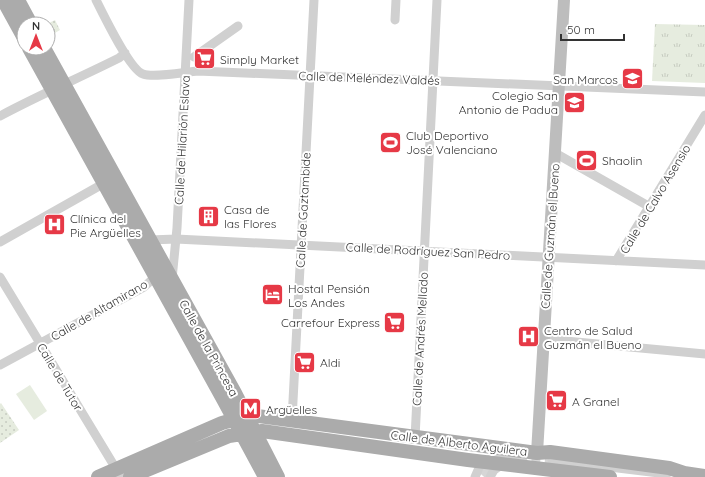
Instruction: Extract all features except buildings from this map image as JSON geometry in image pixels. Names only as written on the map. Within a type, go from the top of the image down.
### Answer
[{"type":"main road","points":[[3,0],[16,24]]},
{"type":"main road","points":[[18,0],[26,16]]},
{"type":"main road","name":"Calle de la Princesa","points":[[35,56],[58,88],[146,244],[172,279],[240,417],[265,477]]},
{"type":"main road","name":"Calle de la Princesa","points":[[47,56],[58,88]]},
{"type":"main road","name":"Calle de la Princesa","points":[[146,244],[156,276],[240,417]]},
{"type":"main road","points":[[98,477],[118,473],[240,417]]},
{"type":"main road","name":"Calle de Alberto Aguilera","points":[[240,417],[292,420],[415,438],[537,453],[550,452],[669,468],[684,474],[705,476]]},
{"type":"main road","points":[[130,477],[222,438],[247,432]]},
{"type":"main road","name":"Calle de la Princesa","points":[[247,432],[278,477]]},
{"type":"main road","name":"Calle de Alberto Aguilera","points":[[247,432],[275,432],[482,474],[502,464],[549,465],[610,477]]},
{"type":"street","name":"Calle de Meléndez Valdés","points":[[96,0],[125,53],[137,71],[144,74],[155,75],[185,72],[311,76],[705,92]]},
{"type":"street","name":"Calle de Hilarión Eslava","points":[[172,279],[176,239],[189,0]]},
{"type":"street","name":"Calle de Gaztambide","points":[[292,420],[314,0]]},
{"type":"street","points":[[395,20],[396,0]]},
{"type":"street","name":"Calle de Andrés Mellado","points":[[415,438],[437,0]]},
{"type":"street","name":"Calle de Guzmán el Bueno","points":[[537,453],[564,0]]},
{"type":"street","points":[[194,57],[238,26]]},
{"type":"street","points":[[0,116],[38,96],[58,88],[119,58],[125,53]]},
{"type":"street","name":"Calle de Calvo Asensio","points":[[616,261],[705,116]]},
{"type":"street","points":[[555,153],[650,207]]},
{"type":"street","points":[[0,242],[109,180]]},
{"type":"street","name":"Calle de Rodríguez San Pedro","points":[[146,244],[176,239],[705,265]]},
{"type":"street","name":"Calle de Altamirano","points":[[0,365],[144,287],[156,276]]},
{"type":"street","name":"Calle de Tutor","points":[[0,277],[118,473]]},
{"type":"street","points":[[544,339],[705,354]]},
{"type":"street","points":[[482,474],[515,455],[537,453],[539,461],[549,465]]},
{"type":"street","points":[[502,464],[515,455]]},
{"type":"street","name":"Calle de Alberto Aguilera","points":[[549,465],[675,475],[684,474]]},
{"type":"green space","points":[[56,22],[60,30],[56,32]]},
{"type":"green space","points":[[655,24],[705,25],[705,83],[652,81]]},
{"type":"green space","points":[[30,385],[47,411],[34,420],[16,394]]},
{"type":"green space","points":[[1,403],[19,430],[0,443],[0,404]]},
{"type":"tunnel","points":[[482,475],[498,463],[515,459],[552,460]]},
{"type":"place","name":"Simply Market","points":[[205,59]]},
{"type":"place","name":"San Marcos","points":[[633,79]]},
{"type":"place","name":"Colegio San Antonio de Padua","points":[[574,102]]},
{"type":"place","name":"Club Deportivo José Valenciano","points":[[391,142]]},
{"type":"place","name":"Shaolin","points":[[587,160]]},
{"type":"place","name":"Casa de las Flores","points":[[209,216]]},
{"type":"place","name":"Clínica del Pie Argüelles","points":[[54,225]]},
{"type":"place","name":"Hostal Pensión Los Andes","points":[[272,295]]},
{"type":"place","name":"Carrefour Express","points":[[395,322]]},
{"type":"place","name":"Centro de Salud Guzmán el Bueno","points":[[529,337]]},
{"type":"place","name":"Aldi","points":[[304,362]]},
{"type":"place","name":"A Granel","points":[[556,401]]},
{"type":"place","name":"Argüelles","points":[[251,409]]}]
